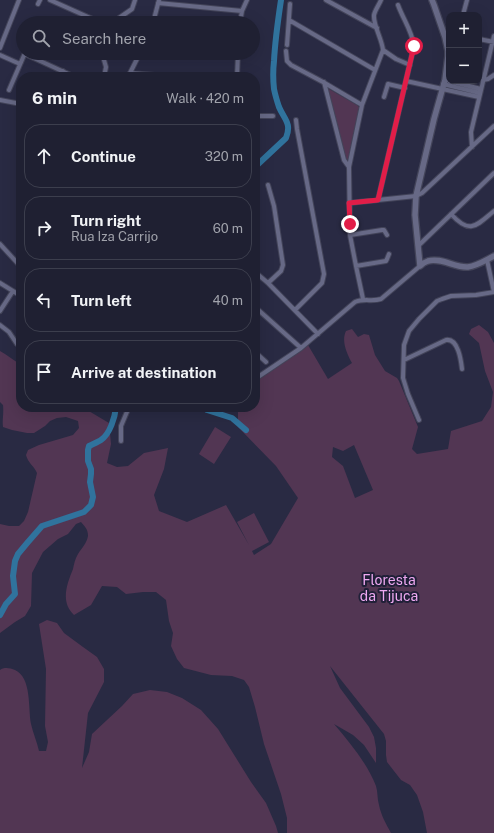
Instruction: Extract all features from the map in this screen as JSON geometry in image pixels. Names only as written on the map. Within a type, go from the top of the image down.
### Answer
[{"type":"street","points":[[0,48],[19,0]]},
{"type":"street","points":[[50,0],[84,16]]},
{"type":"street","points":[[122,16],[132,9],[135,0]]},
{"type":"street","points":[[241,16],[247,0]]},
{"type":"street","points":[[326,0],[377,28]]},
{"type":"street","points":[[363,299],[350,235],[349,168],[362,105],[383,50],[374,20],[375,11],[381,0]]},
{"type":"street","points":[[432,0],[446,34]]},
{"type":"street","points":[[464,12],[467,0]]},
{"type":"street","points":[[155,16],[158,2],[242,11]]},
{"type":"street","points":[[287,45],[290,4]]},
{"type":"street","points":[[378,200],[414,50],[414,41],[398,5]]},
{"type":"street","points":[[289,20],[375,70]]},
{"type":"street","points":[[368,23],[374,20]]},
{"type":"street","points":[[472,147],[471,132],[494,36]]},
{"type":"street","points":[[482,39],[493,42]]},
{"type":"street","points":[[383,50],[396,60],[410,64]]},
{"type":"street","points":[[286,51],[287,61],[291,65],[362,105]]},
{"type":"street","points":[[0,54],[20,64]]},
{"type":"street","points":[[17,72],[22,60]]},
{"type":"street","points":[[40,60],[63,71]]},
{"type":"street","points":[[104,60],[106,67],[105,72]]},
{"type":"street","points":[[131,72],[137,60]]},
{"type":"street","points":[[237,72],[238,60]]},
{"type":"street","points":[[9,90],[16,75]]},
{"type":"street","points":[[483,80],[494,75]]},
{"type":"street","points":[[406,81],[446,83],[416,196],[415,215],[420,266]]},
{"type":"street","points":[[323,82],[344,160],[349,168]]},
{"type":"street","points":[[384,97],[388,84],[405,88]]},
{"type":"street","points":[[449,84],[480,93]]},
{"type":"street","points":[[0,100],[16,103]]},
{"type":"street","points":[[260,116],[273,116]]},
{"type":"street","points":[[295,310],[322,283],[324,274],[296,120]]},
{"type":"street","points":[[349,203],[416,196],[422,193],[494,126]]},
{"type":"street","points":[[418,246],[494,173]]},
{"type":"street","points":[[268,185],[274,206],[283,265],[281,271],[268,283]]},
{"type":"street","points":[[452,214],[460,223],[474,226],[479,224],[494,211]]},
{"type":"street","points":[[350,235],[382,230],[384,230],[387,235]]},
{"type":"street","points":[[0,244],[16,262]]},
{"type":"street","points":[[356,266],[386,261],[389,254]]},
{"type":"street","points":[[260,376],[301,348],[355,302],[363,299],[381,299],[428,261],[444,261],[469,267],[494,256]]},
{"type":"street","points":[[419,420],[403,378],[404,344],[409,331],[437,301],[450,296],[476,296],[494,292],[487,260]]},
{"type":"street","points":[[260,276],[318,334]]},
{"type":"street","points":[[0,283],[16,293]]},
{"type":"street","points":[[0,311],[13,291]]},
{"type":"street","points":[[260,311],[301,348]]},
{"type":"street","points":[[0,325],[9,332],[16,342]]},
{"type":"street","points":[[404,360],[450,339],[456,344],[462,369]]},
{"type":"street","points":[[260,357],[266,362]]},
{"type":"street","points":[[121,441],[121,426],[126,412]]},
{"type":"green space","points":[[327,89],[359,107],[359,115],[349,158],[347,160],[344,159]]},
{"type":"green space","name":"Floresta da Tijuca","points":[[479,325],[488,332],[494,343],[494,833],[427,833],[423,812],[417,795],[410,785],[401,780],[387,762],[386,741],[384,734],[330,666],[340,688],[369,727],[374,737],[376,763],[364,745],[353,735],[334,724],[368,769],[377,788],[378,803],[381,812],[391,833],[287,833],[287,818],[281,794],[264,744],[249,687],[244,680],[232,676],[211,675],[184,668],[177,659],[171,646],[173,633],[169,621],[166,600],[156,592],[126,594],[117,587],[102,586],[91,605],[74,615],[70,610],[66,599],[67,587],[76,558],[88,536],[87,530],[81,522],[76,524],[68,534],[58,539],[43,552],[32,573],[31,606],[25,616],[0,633],[0,524],[19,526],[24,521],[28,512],[37,473],[26,455],[28,450],[39,445],[73,435],[79,428],[78,421],[66,417],[57,418],[50,421],[34,433],[27,433],[3,427],[3,405],[0,402],[0,351],[16,362],[16,412],[90,412],[109,423],[111,444],[107,463],[117,467],[128,466],[144,453],[168,448],[164,469],[154,495],[159,511],[187,522],[226,505],[249,545],[237,522],[254,513],[269,542],[252,551],[254,555],[271,544],[298,498],[276,466],[238,427],[238,412],[260,412],[260,377],[308,345],[328,379],[352,363],[344,343],[346,331],[352,329],[358,337],[364,334],[369,335],[375,355],[385,371],[397,378],[399,381],[418,427],[412,449],[417,454],[448,449],[451,431],[482,421],[491,407],[493,392],[485,371],[479,343],[469,334],[471,329]],"holes":[[[354,445],[373,490],[355,498],[343,466],[332,457],[333,447],[343,451]]]},
{"type":"green space","points":[[215,427],[231,437],[214,464],[199,454]]},
{"type":"green space","points":[[47,620],[57,623],[64,633],[97,657],[104,669],[104,682],[88,713],[82,768],[89,752],[92,734],[133,694],[150,690],[167,692],[182,698],[201,710],[218,729],[266,803],[278,833],[0,833],[0,670],[7,668],[15,670],[24,680],[27,686],[31,724],[39,751],[46,751],[48,742],[45,726],[46,669],[39,624]]},
{"type":"waterway","points":[[260,162],[286,138],[288,133],[287,121],[279,107],[273,82],[275,46],[281,0]]},
{"type":"waterway","points":[[0,615],[6,604],[15,594],[13,576],[15,561],[18,554],[42,526],[84,512],[91,505],[93,497],[90,482],[91,469],[88,461],[89,446],[101,440],[107,434],[115,412]]},
{"type":"waterway","points":[[213,412],[232,418],[246,430]]},
{"type":"route","points":[[350,224],[349,203],[378,200],[414,46]]}]
